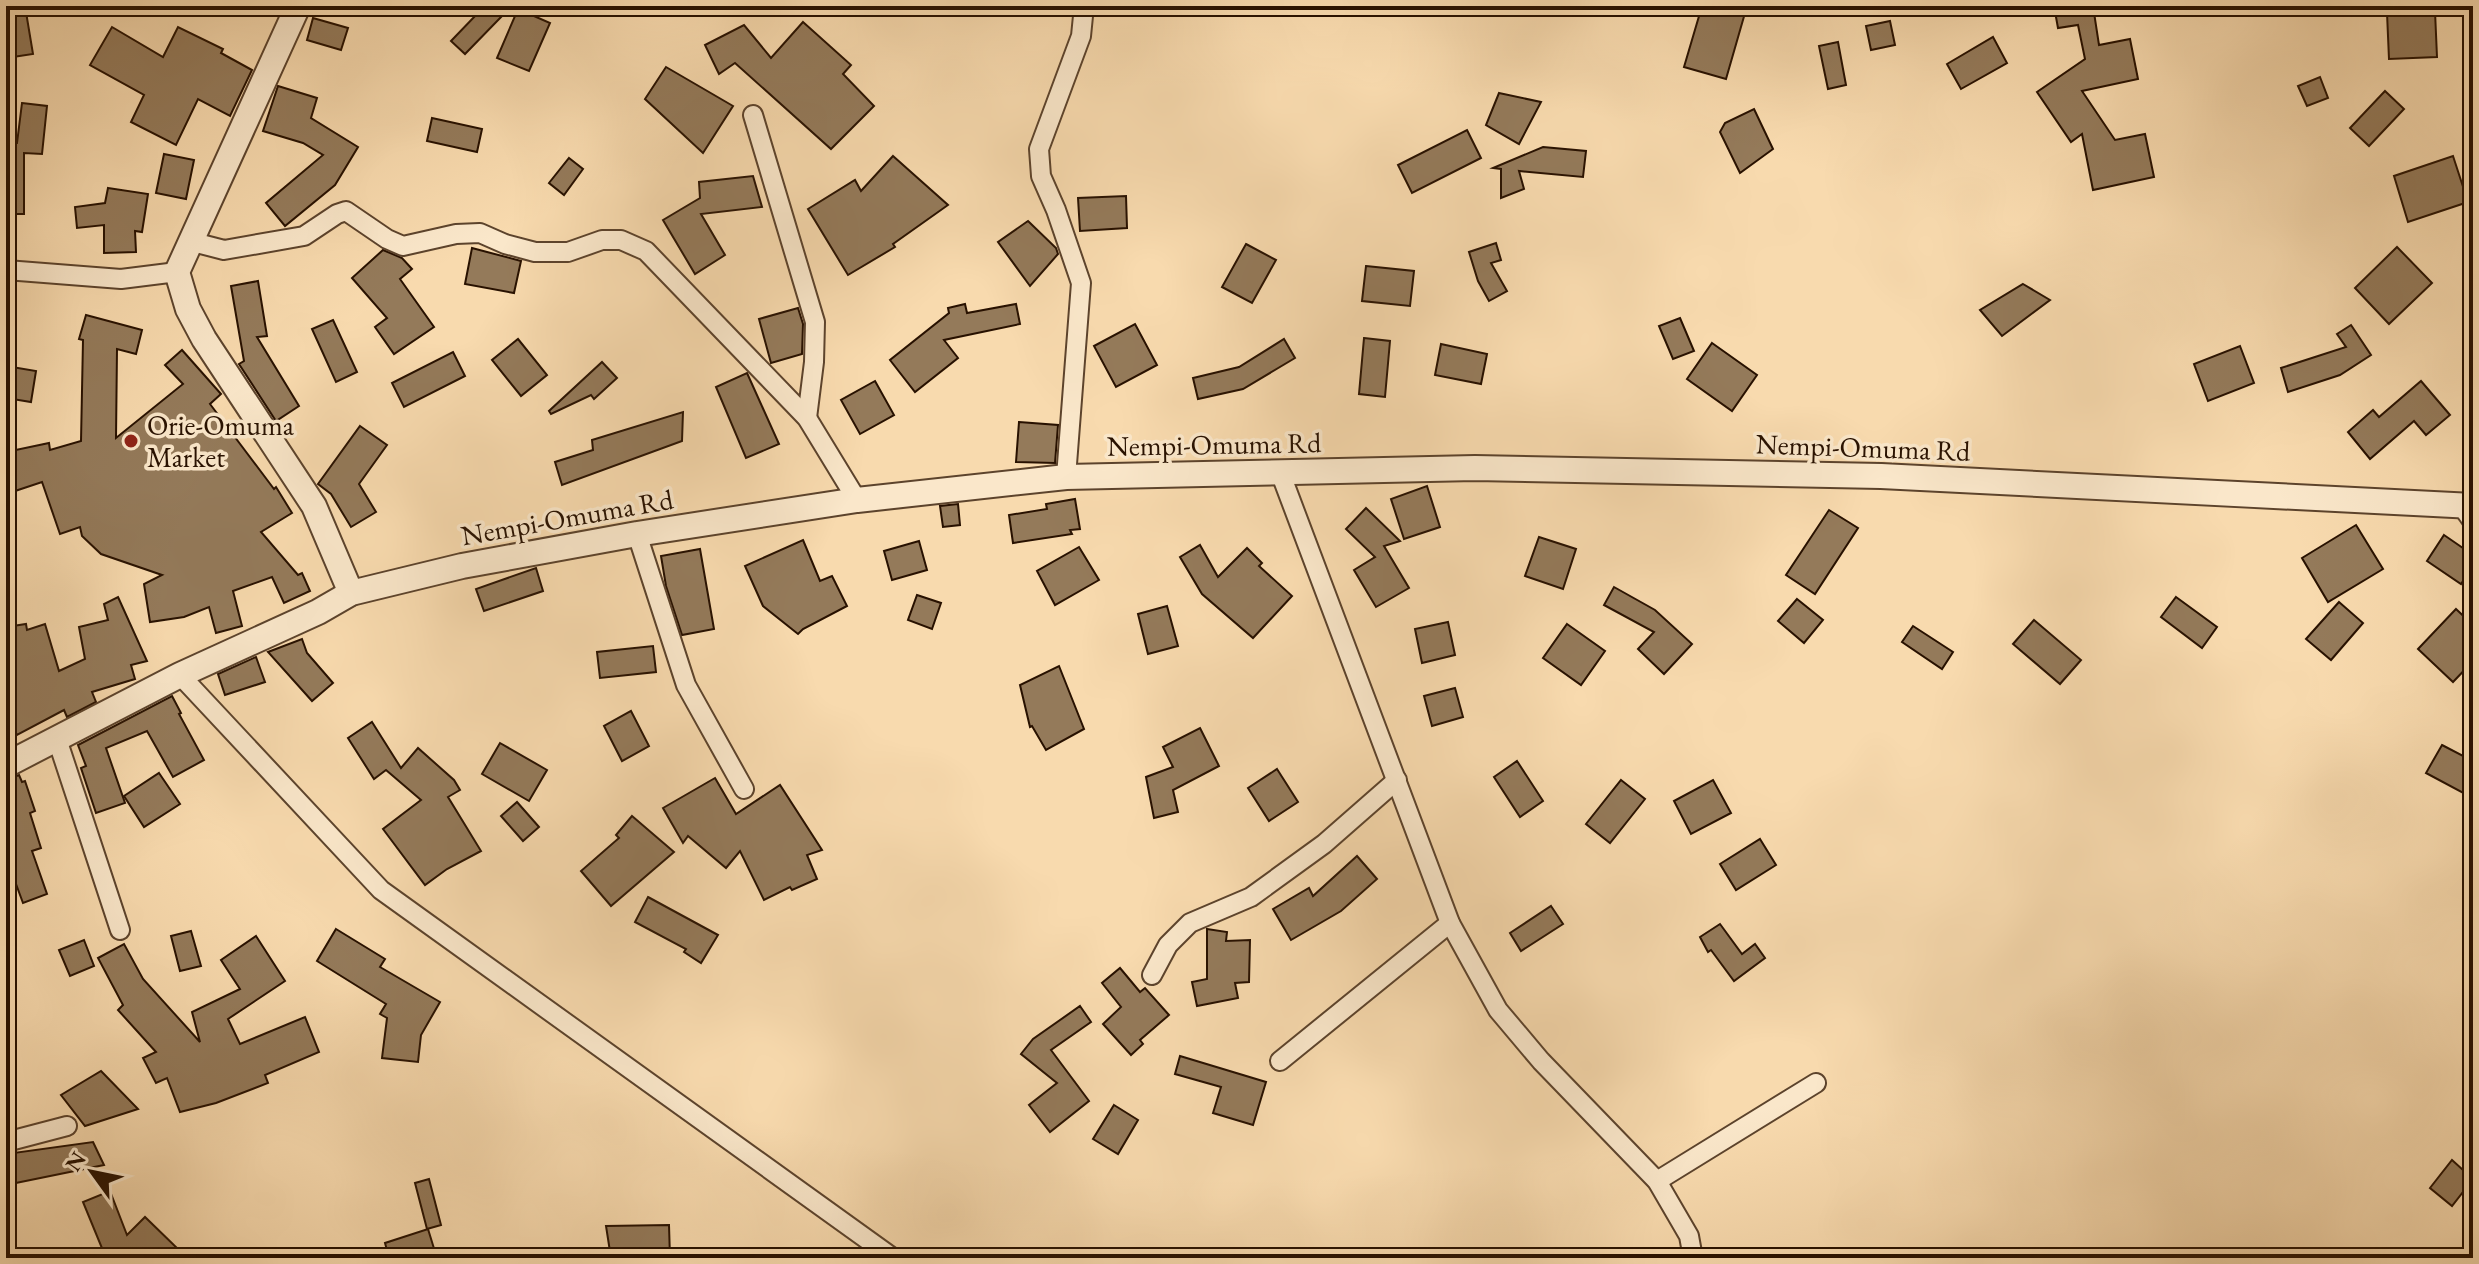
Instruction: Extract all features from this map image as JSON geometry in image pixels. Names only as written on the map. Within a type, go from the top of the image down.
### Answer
[{"type":"street","points":[[298,6],[177,272],[188,309],[204,339],[314,506],[351,593]]},
{"type":"street","points":[[1066,477],[1081,283],[1041,176],[1039,149],[1081,36],[1084,6]]},
{"type":"street","points":[[753,115],[815,322],[807,418]]},
{"type":"street","points":[[189,241],[224,250],[304,236],[346,211],[387,239],[403,246],[456,234],[480,233],[535,252],[568,252],[602,240],[621,240],[646,251],[807,418],[857,500]]},
{"type":"street","points":[[6,270],[121,279],[177,272]]},
{"type":"street","name":"Nempi-Omuma Rd","points":[[6,765],[180,675],[351,593],[462,566],[637,534],[857,500],[1066,477],[1475,468],[1881,476],[2469,511]]},
{"type":"street","points":[[1280,472],[1450,923],[1498,1010],[1541,1061],[1657,1181],[1689,1236],[1693,1258]]},
{"type":"street","points":[[637,534],[686,685],[744,789]]},
{"type":"street","points":[[180,675],[381,890],[893,1258]]},
{"type":"street","points":[[57,739],[120,930]]},
{"type":"street","points":[[1152,975],[1168,945],[1190,923],[1251,897],[1324,844],[1397,780]]},
{"type":"street","points":[[1280,1061],[1450,923]]},
{"type":"street","points":[[1657,1181],[1816,1083]]},
{"type":"street","points":[[6,1142],[67,1126]]},
{"type":"building","points":[[6,6],[25,6],[33,54],[6,58]]},
{"type":"building","points":[[468,6],[496,6],[504,14],[465,54],[451,41],[477,14]]},
{"type":"building","points":[[1702,6],[1747,6],[1726,79],[1684,67]]},
{"type":"building","points":[[2054,6],[2093,6],[2099,45],[2130,39],[2138,79],[2082,91],[2115,140],[2145,134],[2154,177],[2093,190],[2082,134],[2071,142],[2037,92],[2085,59],[2078,25],[2058,28]]},
{"type":"building","points":[[518,9],[550,23],[529,71],[497,58]]},
{"type":"building","points":[[2435,11],[2437,57],[2389,59],[2387,13]]},
{"type":"building","points":[[313,18],[348,28],[341,50],[307,40]]},
{"type":"building","points":[[1890,21],[1895,45],[1871,50],[1866,26]]},
{"type":"building","points":[[803,22],[851,65],[843,74],[874,106],[831,149],[735,63],[719,74],[705,45],[744,25],[771,58]]},
{"type":"building","points":[[112,27],[163,57],[178,27],[223,49],[221,53],[252,70],[230,116],[198,99],[176,145],[131,122],[144,95],[90,65]]},
{"type":"building","points":[[1993,37],[2007,63],[1961,89],[1947,64]]},
{"type":"building","points":[[1838,42],[1846,85],[1828,89],[1819,46]]},
{"type":"building","points":[[666,67],[733,106],[703,153],[645,99]]},
{"type":"building","points":[[2320,77],[2328,98],[2307,106],[2298,86]]},
{"type":"building","points":[[278,86],[317,98],[311,118],[358,147],[335,185],[285,226],[266,203],[323,155],[303,143],[263,131]]},
{"type":"building","points":[[2385,91],[2404,109],[2369,146],[2350,128]]},
{"type":"building","points":[[1499,93],[1541,102],[1519,144],[1486,125]]},
{"type":"building","points":[[22,103],[47,106],[42,154],[24,153],[24,214],[6,214],[6,142],[17,143]]},
{"type":"building","points":[[1754,109],[1773,149],[1740,173],[1720,132],[1725,123]]},
{"type":"building","points":[[432,118],[482,129],[477,152],[427,141]]},
{"type":"building","points":[[1467,130],[1481,158],[1412,193],[1398,165]]},
{"type":"building","points":[[1543,147],[1586,151],[1583,177],[1519,171],[1524,189],[1501,198],[1501,169],[1493,168]]},
{"type":"building","points":[[164,154],[194,160],[186,199],[156,193]]},
{"type":"building","points":[[893,156],[948,205],[893,244],[895,247],[848,275],[808,209],[855,180],[861,191]]},
{"type":"building","points":[[2453,156],[2468,202],[2408,222],[2394,176]]},
{"type":"building","points":[[569,158],[583,169],[564,195],[549,183]]},
{"type":"building","points":[[753,176],[762,207],[701,214],[725,255],[695,274],[663,220],[700,198],[699,182]]},
{"type":"building","points":[[108,188],[148,194],[142,232],[135,231],[136,252],[104,253],[104,225],[77,228],[75,207],[105,203]]},
{"type":"building","points":[[1126,196],[1127,228],[1080,231],[1078,198]]},
{"type":"building","points":[[1028,221],[1056,248],[1058,254],[1030,286],[998,242]]},
{"type":"building","points":[[1496,243],[1501,260],[1491,263],[1507,291],[1489,301],[1478,281],[1469,252]]},
{"type":"building","points":[[1246,244],[1276,260],[1252,303],[1222,287]]},
{"type":"building","points":[[2397,247],[2432,283],[2389,324],[2355,288]]},
{"type":"building","points":[[472,248],[521,261],[514,293],[465,284]]},
{"type":"building","points":[[383,250],[402,258],[412,269],[400,279],[434,327],[394,354],[375,327],[387,318],[352,278]]},
{"type":"building","points":[[1366,266],[1414,271],[1410,306],[1362,301]]},
{"type":"building","points":[[258,281],[267,336],[257,337],[299,406],[276,421],[239,364],[244,361],[231,286]]},
{"type":"building","points":[[2023,284],[2050,300],[2002,336],[1980,310]]},
{"type":"building","points":[[965,304],[967,313],[1016,304],[1020,324],[944,340],[958,358],[915,392],[890,360],[949,313],[948,308]]},
{"type":"building","points":[[798,308],[803,324],[802,354],[771,363],[759,319]]},
{"type":"building","points":[[86,315],[142,330],[136,354],[117,349],[116,438],[183,384],[165,365],[182,350],[221,394],[210,404],[274,489],[276,487],[292,513],[261,532],[298,575],[302,573],[310,591],[284,603],[272,577],[233,591],[242,626],[216,633],[209,607],[184,617],[150,622],[144,584],[162,575],[101,554],[82,536],[80,527],[60,534],[42,482],[6,494],[6,452],[49,443],[50,450],[81,441],[83,340],[79,339]]},
{"type":"building","points":[[1680,318],[1694,351],[1673,359],[1659,326]]},
{"type":"building","points":[[333,320],[357,372],[336,382],[312,329]]},
{"type":"building","points":[[1135,324],[1157,365],[1116,387],[1094,346]]},
{"type":"building","points":[[2351,325],[2371,355],[2340,375],[2288,392],[2281,368],[2346,347],[2337,334]]},
{"type":"building","points":[[1364,338],[1390,341],[1385,397],[1359,394]]},
{"type":"building","points":[[518,339],[547,375],[521,396],[492,360]]},
{"type":"building","points":[[1284,339],[1295,358],[1243,389],[1198,399],[1193,378],[1239,367]]},
{"type":"building","points":[[1712,343],[1757,375],[1732,411],[1687,379]]},
{"type":"building","points":[[1441,344],[1487,354],[1481,384],[1435,375]]},
{"type":"building","points":[[2240,346],[2254,383],[2208,401],[2194,364]]},
{"type":"building","points":[[453,352],[465,376],[404,407],[392,383]]},
{"type":"building","points":[[602,362],[617,378],[594,399],[591,395],[551,414],[549,411]]},
{"type":"building","points":[[6,366],[36,371],[31,402],[6,398]]},
{"type":"building","points":[[747,373],[779,444],[746,458],[716,387]]},
{"type":"building","points":[[875,381],[894,415],[860,434],[841,400]]},
{"type":"building","points":[[2421,381],[2450,415],[2426,435],[2414,421],[2370,459],[2348,432],[2373,410],[2379,417]]},
{"type":"building","points":[[683,412],[682,441],[562,485],[555,462],[593,450],[592,440]]},
{"type":"building","points":[[1019,422],[1058,425],[1055,463],[1016,462]]},
{"type":"building","points":[[360,426],[387,445],[359,484],[376,512],[351,527],[331,494],[318,484]]},
{"type":"building","points":[[1427,486],[1440,527],[1404,539],[1391,499]]},
{"type":"building","points":[[1075,499],[1080,529],[1070,530],[1072,534],[1013,543],[1009,515],[1047,509],[1046,504]]},
{"type":"building","points":[[958,504],[960,525],[943,527],[940,506]]},
{"type":"building","points":[[1366,508],[1400,541],[1384,546],[1409,588],[1376,607],[1354,570],[1375,557],[1346,529]]},
{"type":"building","points":[[1829,510],[1858,528],[1815,594],[1786,575]]},
{"type":"building","points":[[2356,525],[2383,569],[2328,602],[2302,558]]},
{"type":"building","points":[[2444,535],[2473,555],[2473,566],[2461,584],[2427,561]]},
{"type":"building","points":[[1539,537],[1576,549],[1563,589],[1525,576]]},
{"type":"building","points":[[803,540],[820,581],[832,576],[847,606],[798,634],[763,606],[745,566]]},
{"type":"building","points":[[919,541],[927,570],[892,580],[884,551]]},
{"type":"building","points":[[1200,545],[1218,577],[1247,548],[1262,563],[1259,566],[1292,596],[1253,638],[1202,594],[1180,557]]},
{"type":"building","points":[[1079,547],[1099,580],[1055,605],[1037,571]]},
{"type":"building","points":[[700,549],[714,629],[682,635],[666,586],[661,556]]},
{"type":"building","points":[[536,568],[543,591],[484,611],[476,589]]},
{"type":"building","points":[[1614,587],[1655,610],[1692,644],[1664,674],[1638,649],[1654,632],[1604,605]]},
{"type":"building","points":[[917,595],[941,603],[932,629],[908,620]]},
{"type":"building","points":[[118,597],[147,661],[131,665],[135,679],[92,692],[96,702],[67,717],[64,710],[17,735],[6,714],[6,627],[26,624],[27,630],[45,624],[59,671],[85,659],[79,627],[108,620],[104,604]]},
{"type":"building","points":[[2176,597],[2217,627],[2202,648],[2161,617]]},
{"type":"building","points":[[1797,599],[1823,620],[1804,643],[1778,621]]},
{"type":"building","points":[[2339,602],[2363,623],[2331,660],[2306,639]]},
{"type":"building","points":[[1167,606],[1178,646],[1148,654],[1138,614]]},
{"type":"building","points":[[2456,609],[2473,625],[2473,661],[2453,682],[2418,649]]},
{"type":"building","points":[[2034,620],[2081,660],[2060,684],[2013,644]]},
{"type":"building","points":[[1448,622],[1455,655],[1422,663],[1415,629]]},
{"type":"building","points":[[1567,624],[1605,651],[1581,685],[1543,658]]},
{"type":"building","points":[[1913,626],[1953,652],[1942,669],[1902,642]]},
{"type":"building","points":[[302,639],[307,653],[333,683],[312,701],[268,652]]},
{"type":"building","points":[[653,646],[656,672],[600,678],[597,652]]},
{"type":"building","points":[[256,657],[265,682],[225,695],[218,674]]},
{"type":"building","points":[[1059,666],[1084,729],[1046,750],[1030,727],[1020,685]]},
{"type":"building","points":[[1455,688],[1463,717],[1432,726],[1424,696]]},
{"type":"building","points":[[172,696],[204,760],[173,777],[147,731],[106,748],[125,803],[96,813],[81,768],[86,766],[78,745]]},
{"type":"building","points":[[631,711],[649,746],[622,761],[604,726]]},
{"type":"building","points":[[372,722],[401,768],[418,748],[454,780],[460,790],[448,797],[481,851],[425,885],[383,829],[421,800],[386,770],[374,779],[348,738]]},
{"type":"building","points":[[1200,728],[1219,766],[1173,790],[1178,812],[1154,818],[1146,777],[1173,767],[1163,747]]},
{"type":"building","points":[[500,743],[547,770],[529,801],[482,774]]},
{"type":"building","points":[[2442,745],[2473,761],[2473,785],[2467,795],[2426,773]]},
{"type":"building","points":[[1517,761],[1543,801],[1520,817],[1494,777]]},
{"type":"building","points":[[1277,769],[1298,802],[1269,821],[1248,788]]},
{"type":"building","points":[[159,773],[180,804],[144,827],[124,796]]},
{"type":"building","points":[[19,775],[22,782],[25,781],[35,811],[30,813],[41,848],[32,851],[47,894],[23,903],[9,865],[13,863],[6,841],[6,780]]},
{"type":"building","points":[[715,778],[736,814],[780,785],[822,850],[807,855],[817,879],[792,890],[790,887],[764,900],[740,851],[726,868],[688,836],[683,843],[663,808]]},
{"type":"building","points":[[1621,780],[1645,799],[1610,843],[1586,824]]},
{"type":"building","points":[[1713,780],[1731,813],[1691,834],[1674,801]]},
{"type":"building","points":[[517,802],[539,827],[523,841],[501,816]]},
{"type":"building","points":[[632,816],[674,852],[611,906],[581,871],[619,838],[616,835]]},
{"type":"building","points":[[1760,839],[1776,865],[1736,890],[1720,864]]},
{"type":"building","points":[[1357,856],[1377,879],[1341,911],[1291,940],[1273,909],[1309,888],[1313,896]]},
{"type":"building","points":[[648,897],[718,935],[701,963],[684,952],[686,949],[635,922]]},
{"type":"building","points":[[1551,906],[1563,924],[1521,951],[1510,933]]},
{"type":"building","points":[[1720,924],[1742,954],[1755,944],[1765,958],[1734,981],[1711,950],[1708,952],[1700,937]]},
{"type":"building","points":[[336,929],[385,959],[380,967],[440,1002],[421,1035],[418,1062],[382,1058],[387,1018],[380,1014],[386,1004],[317,961]]},
{"type":"building","points":[[1207,929],[1227,932],[1226,941],[1250,940],[1249,982],[1235,983],[1238,998],[1197,1006],[1192,982],[1207,979]]},
{"type":"building","points":[[191,931],[201,966],[180,971],[171,936]]},
{"type":"building","points":[[256,936],[285,981],[228,1019],[240,1044],[305,1017],[319,1052],[265,1075],[268,1083],[216,1103],[180,1112],[167,1078],[156,1083],[143,1058],[156,1052],[118,1010],[123,1005],[98,958],[124,944],[143,979],[200,1042],[192,1012],[240,989],[221,960]]},
{"type":"building","points":[[84,940],[94,966],[70,976],[59,950]]},
{"type":"building","points":[[1120,968],[1140,992],[1145,988],[1169,1015],[1140,1040],[1143,1044],[1131,1055],[1103,1024],[1121,1007],[1102,983]]},
{"type":"building","points":[[1080,1006],[1091,1022],[1051,1050],[1089,1101],[1050,1132],[1029,1105],[1057,1083],[1021,1054],[1033,1039]]},
{"type":"building","points":[[1180,1056],[1266,1082],[1253,1125],[1213,1113],[1221,1087],[1175,1074]]},
{"type":"building","points":[[101,1071],[138,1109],[85,1126],[61,1095]]},
{"type":"building","points":[[1114,1105],[1138,1120],[1118,1154],[1093,1139]]},
{"type":"building","points":[[93,1142],[104,1165],[6,1185],[6,1154]]},
{"type":"building","points":[[2452,1160],[2473,1179],[2452,1206],[2430,1188]]},
{"type":"building","points":[[429,1179],[441,1225],[427,1229],[415,1183]]},
{"type":"building","points":[[110,1191],[127,1235],[145,1217],[179,1250],[171,1258],[106,1258],[83,1202]]},
{"type":"building","points":[[669,1225],[670,1258],[611,1258],[606,1226]]},
{"type":"building","points":[[428,1229],[436,1255],[389,1258],[385,1243]]},
{"type":"place","name":"Orie-Omuma Market","points":[[131,441]]}]
